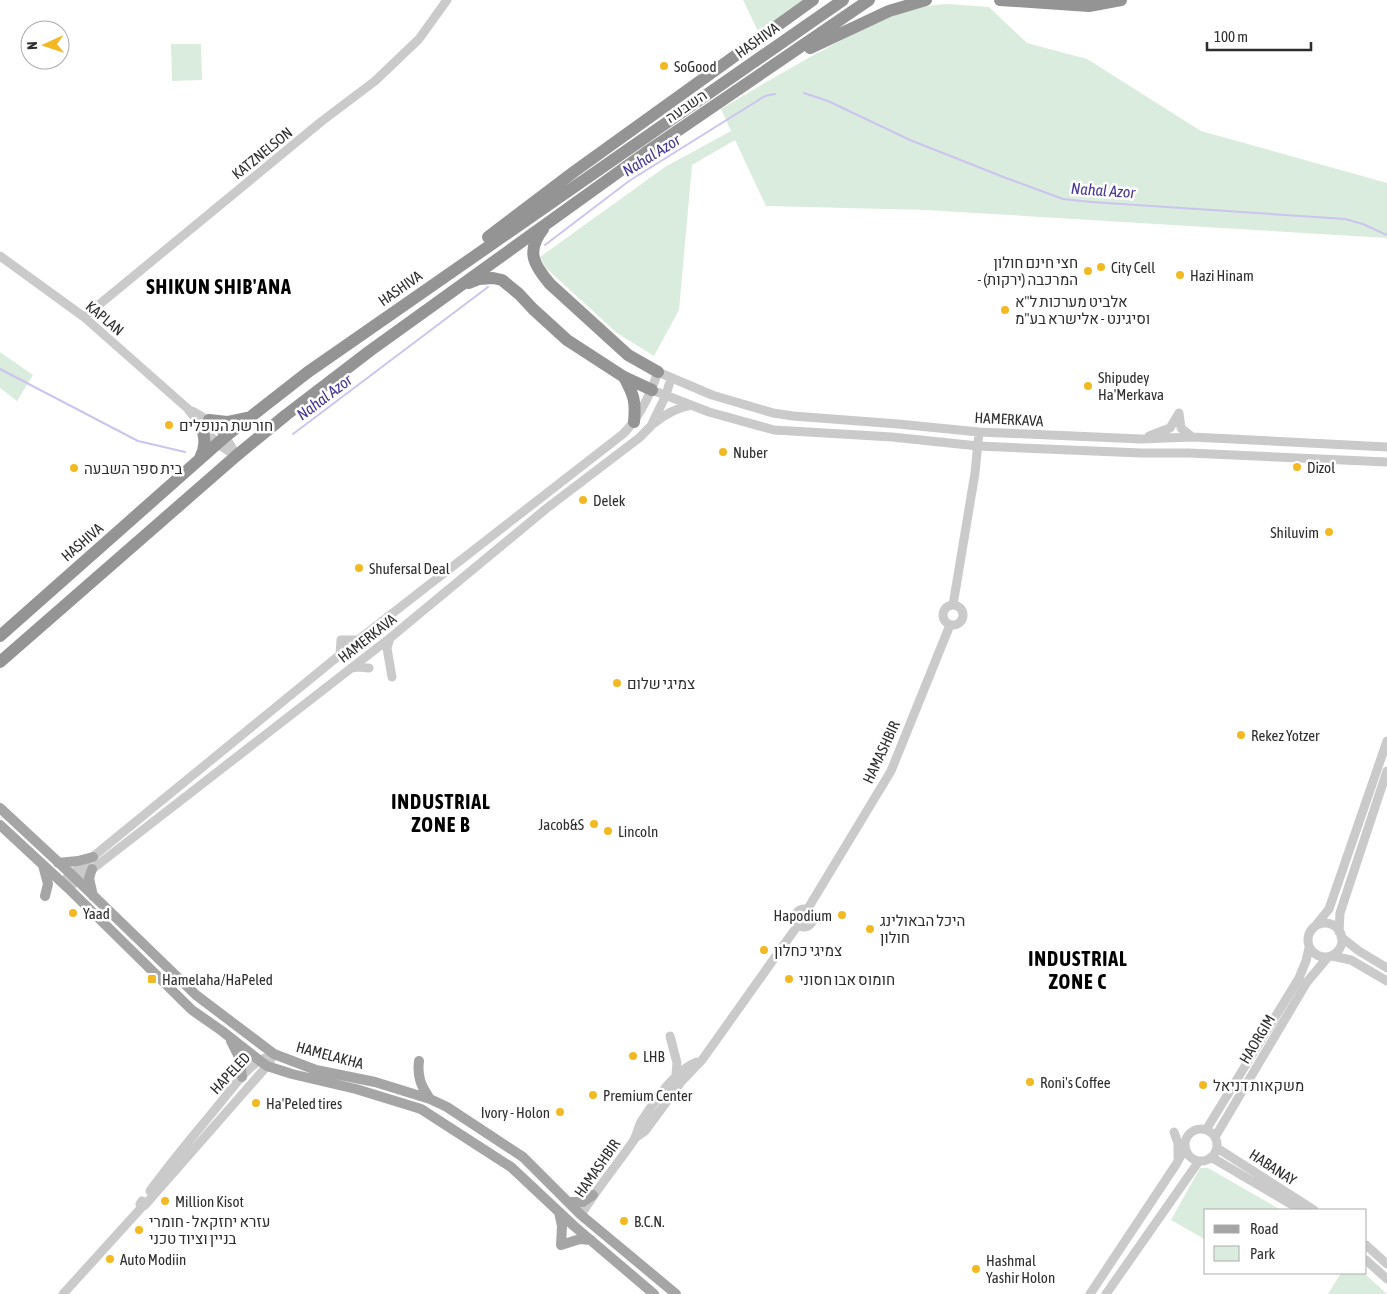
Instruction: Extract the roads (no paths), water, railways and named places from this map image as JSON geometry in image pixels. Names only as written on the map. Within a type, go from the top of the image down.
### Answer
[{"type":"highway","points":[[324,361],[575,171],[813,0]]},
{"type":"highway","name":"HASHIVA","points":[[0,636],[222,440],[324,361],[843,0]]},
{"type":"highway","name":"השבעה","points":[[549,222],[645,153],[869,0]]},
{"type":"highway","points":[[768,70],[882,14],[926,0]]},
{"type":"highway","points":[[1000,0],[1074,6],[1089,6],[1121,0]]},
{"type":"highway","points":[[1043,0],[1074,6]]},
{"type":"highway","points":[[0,662],[236,456],[286,415],[363,356],[549,222]]},
{"type":"highway","points":[[549,222],[540,234],[533,249],[535,262],[543,275],[550,284],[628,355],[658,372]]},
{"type":"highway","points":[[457,288],[479,279],[493,278],[502,280],[567,340],[624,377],[652,390]]},
{"type":"highway","points":[[624,377],[636,404],[634,422]]},
{"type":"highway","points":[[197,463],[204,449],[205,424],[234,421],[253,415]]},
{"type":"main road","name":"HAMELAKHA","points":[[0,808],[196,995],[274,1054],[316,1070],[375,1082],[430,1099],[447,1107],[522,1156],[582,1215],[676,1294]]},
{"type":"main road","name":"HAMELAKHA","points":[[0,825],[65,885],[192,1010],[263,1063],[292,1074],[356,1089],[421,1109],[511,1168],[654,1294]]},
{"type":"main road","points":[[58,863],[93,857]]},
{"type":"main road","points":[[42,864],[48,884],[45,896]]},
{"type":"main road","points":[[92,869],[89,878],[93,896]]},
{"type":"main road","points":[[229,1038],[240,1059],[242,1077]]},
{"type":"main road","points":[[419,1061],[420,1083],[430,1099]]},
{"type":"main road","points":[[568,1202],[583,1202],[593,1196]]},
{"type":"main road","points":[[559,1212],[562,1226],[561,1245],[580,1239],[592,1240]]},
{"type":"street","name":"KATZNELSON","points":[[84,317],[322,121],[375,81],[419,39],[447,0]]},
{"type":"street","name":"KAPLAN","points":[[0,256],[84,317],[205,424],[236,456]]},
{"type":"street","name":"HAMERKAVA","points":[[65,885],[93,857],[340,654],[341,640],[358,640],[623,434],[634,422],[652,390],[658,372],[712,395],[773,413],[793,416],[978,432],[1142,439],[1192,437],[1387,447]]},
{"type":"street","points":[[666,395],[671,378]]},
{"type":"street","name":"HAMERKAVA","points":[[652,390],[737,421],[774,430],[892,437],[978,446],[1387,462]]},
{"type":"street","name":"HAMERKAVA","points":[[74,877],[92,869],[390,638],[547,508],[639,438],[651,426],[666,395]]},
{"type":"street","points":[[651,426],[666,414],[680,407],[691,405]]},
{"type":"street","points":[[1142,439],[1170,428],[1179,413],[1182,428],[1192,437]]},
{"type":"street","points":[[953,605],[978,446],[978,432]]},
{"type":"street","points":[[953,605],[959,607],[963,616],[960,622],[950,625],[944,621],[942,614],[947,606],[953,605]]},
{"type":"street","name":"HAMASHBIR","points":[[807,910],[891,771],[950,625]]},
{"type":"street","points":[[390,638],[387,648],[392,677]]},
{"type":"street","points":[[351,668],[369,668]]},
{"type":"street","points":[[1387,742],[1329,909],[1312,929],[1308,938],[1309,948],[1319,957],[1330,956],[1351,960],[1387,981]]},
{"type":"street","points":[[1330,956],[1339,950],[1340,913],[1387,771]]},
{"type":"street","points":[[801,910],[807,910],[812,916],[812,922],[805,927],[798,924],[795,918],[797,913],[801,910]]},
{"type":"street","name":"HAMASHBIR","points":[[635,1138],[645,1131],[681,1082],[702,1060],[798,924]]},
{"type":"street","points":[[1316,926],[1329,924],[1359,952],[1387,968]]},
{"type":"street","name":"HAORGIM","points":[[1206,1130],[1299,978],[1309,948]]},
{"type":"street","name":"HAORGIM","points":[[1214,1137],[1307,982],[1330,956]]},
{"type":"street","points":[[670,1036],[677,1063],[676,1075]]},
{"type":"street","name":"HAPELED","points":[[143,1204],[165,1171],[242,1077],[274,1054]]},
{"type":"street","name":"HAMASHBIR","points":[[582,1215],[593,1196],[635,1138],[640,1124],[676,1075],[688,1066],[702,1060]]},
{"type":"street","name":"HAPELED","points":[[62,1294],[143,1204],[263,1063]]},
{"type":"street","points":[[1090,1294],[1177,1163],[1185,1148],[1186,1138],[1190,1133],[1200,1129],[1206,1130],[1214,1137],[1216,1148],[1211,1157],[1199,1161],[1106,1294]]},
{"type":"street","points":[[1174,1132],[1178,1143],[1177,1163]]},
{"type":"street","points":[[1185,1148],[1190,1156],[1199,1161]]},
{"type":"street","name":"HABANAY","points":[[1216,1148],[1312,1209]]},
{"type":"street","name":"HABANAY","points":[[1211,1157],[1299,1209]]},
{"type":"street","points":[[1367,1245],[1387,1264]]},
{"type":"street","points":[[1367,1261],[1387,1279]]},
{"type":"waterway","name":"Nahal Azor","points":[[804,93],[828,101],[910,140],[1063,199],[1345,219],[1363,224],[1387,235]]},
{"type":"waterway","name":"Nahal Azor","points":[[545,245],[629,181],[765,96],[775,94]]},
{"type":"waterway","name":"Nahal Azor","points":[[293,434],[488,287]]},
{"type":"waterway","name":"Nahal Azor","points":[[0,369],[138,441],[185,452]]},
{"type":"place","name":"SoGood","points":[[664,66]]},
{"type":"place","name":"City Cell","points":[[1101,267]]},
{"type":"place","name":"חצי חינם חולון - המרכבה (ירקות)","points":[[1088,271]]},
{"type":"place","name":"Hazi Hinam","points":[[1180,275]]},
{"type":"place","name":"אלביט מערכות ל\"א וסיגינט - אלישרא בע\"מ","points":[[1005,310]]},
{"type":"place","name":"Shipudey Ha'Merkava","points":[[1088,386]]},
{"type":"place","name":"חורשת הנופלים","points":[[169,425]]},
{"type":"place","name":"Nuber","points":[[723,452]]},
{"type":"place","name":"Dizol","points":[[1297,467]]},
{"type":"place","name":"בית ספר השבעה","points":[[74,468]]},
{"type":"place","name":"Delek","points":[[583,500]]},
{"type":"place","name":"Shiluvim","points":[[1329,532]]},
{"type":"place","name":"Shufersal Deal","points":[[359,568]]},
{"type":"place","name":"צמיגי שלום","points":[[617,683]]},
{"type":"place","name":"Rekez Yotzer","points":[[1241,735]]},
{"type":"place","name":"Jacob&S","points":[[594,824]]},
{"type":"place","name":"Lincoln","points":[[608,831]]},
{"type":"place","name":"Yaad","points":[[73,913]]},
{"type":"place","name":"Hapodium","points":[[842,915]]},
{"type":"place","name":"היכל הבאולינג חולון","points":[[870,929]]},
{"type":"place","name":"צמיגי כחלון","points":[[764,950]]},
{"type":"place","name":"Hamelaha/HaPeled","points":[[152,979]]},
{"type":"place","name":"חומוס אבו חסוני","points":[[789,979]]},
{"type":"place","name":"LHB","points":[[633,1056]]},
{"type":"place","name":"Roni's Coffee","points":[[1030,1082]]},
{"type":"place","name":"משקאות דניאל","points":[[1203,1085]]},
{"type":"place","name":"Premium Center","points":[[593,1095]]},
{"type":"place","name":"Ha'Peled tires","points":[[256,1103]]},
{"type":"place","name":"Ivory - Holon","points":[[560,1112]]},
{"type":"place","name":"Million Kisot","points":[[165,1201]]},
{"type":"place","name":"B.C.N.","points":[[624,1221]]},
{"type":"place","name":"עזרא יחזקאל - חומרי בניין וציוד טכני","points":[[139,1230]]},
{"type":"place","name":"Auto Modiin","points":[[110,1259]]},
{"type":"place","name":"Hashmal Yashir Holon","points":[[976,1269]]},
{"type":"district","name":"SHIKUN SHIB'ANA","points":[[219,286]]},
{"type":"district","name":"INDUSTRIAL ZONE B","points":[[441,812]]},
{"type":"district","name":"INDUSTRIAL ZONE C","points":[[1078,970]]}]
